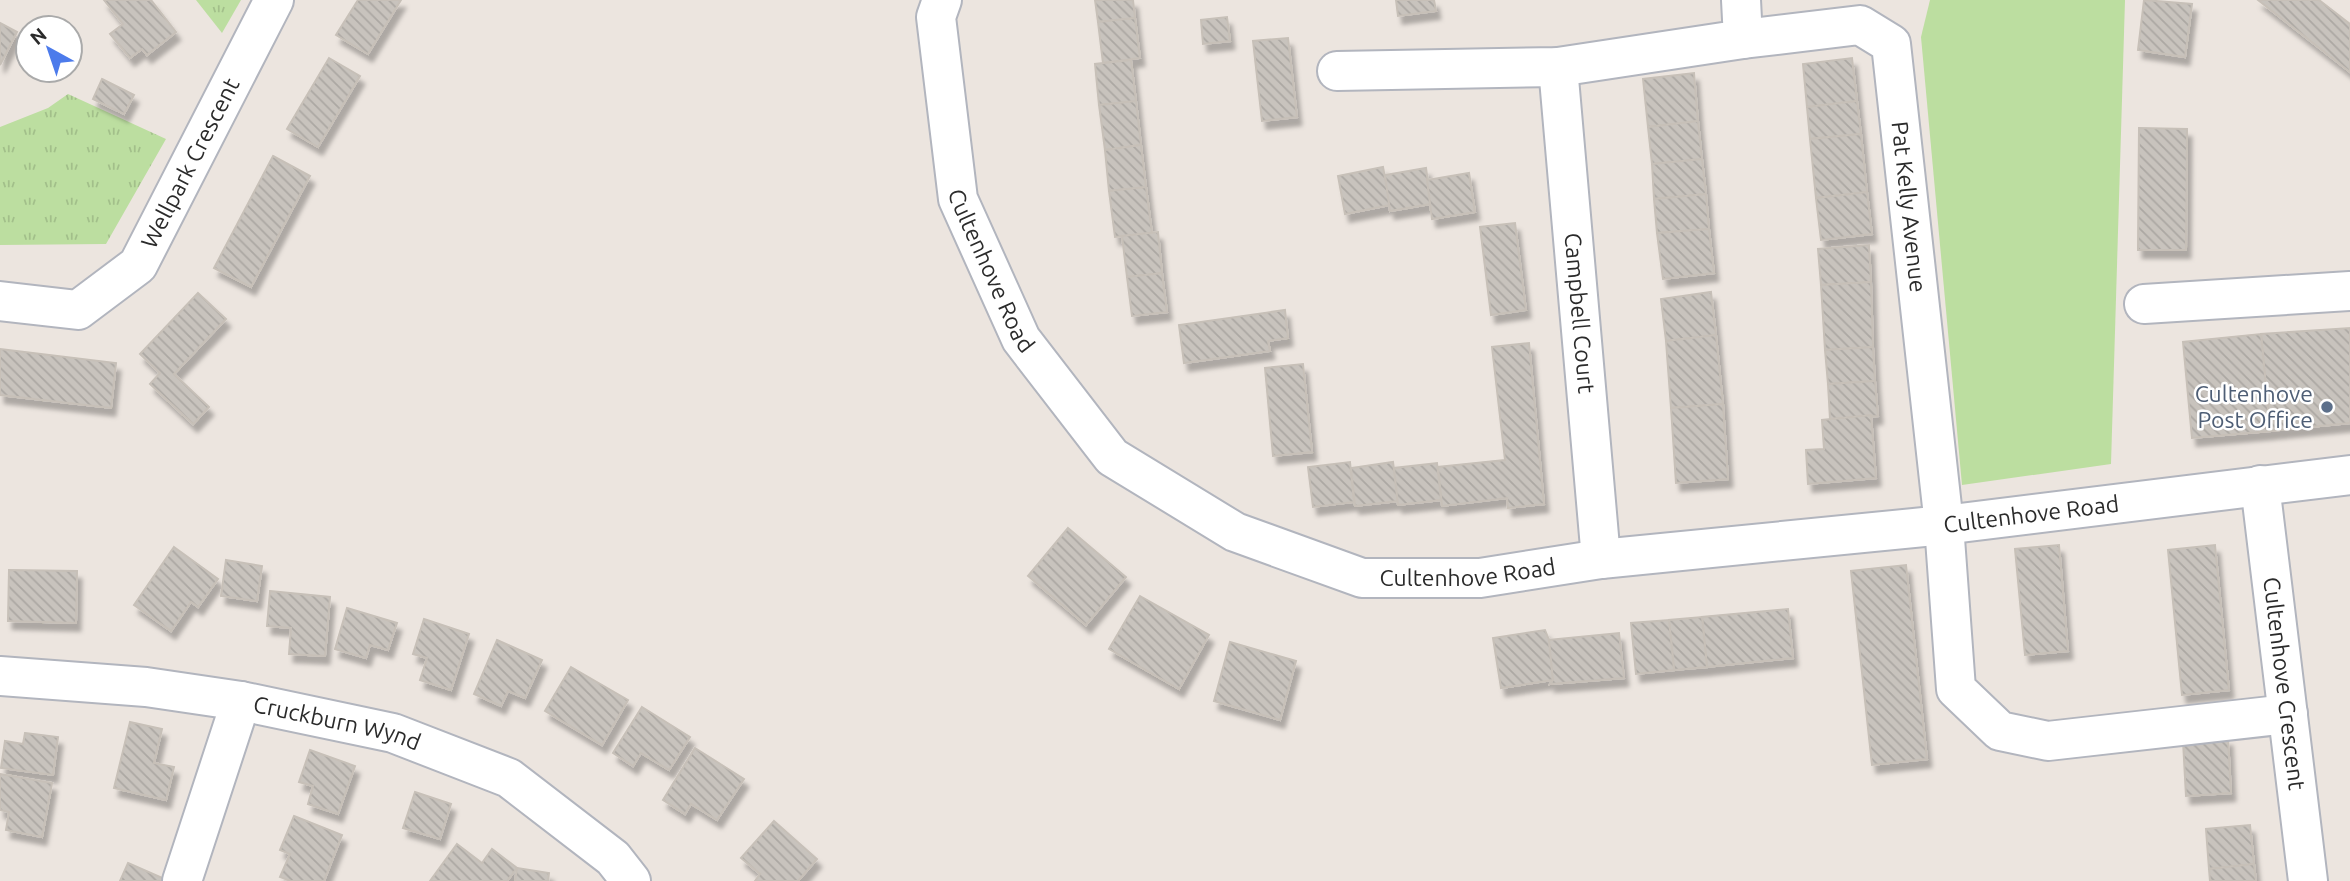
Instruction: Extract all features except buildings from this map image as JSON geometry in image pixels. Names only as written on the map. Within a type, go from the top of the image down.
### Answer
[{"type":"street","name":"Wellpark Crescent","points":[[0,301],[78,310],[138,265],[274,0]]},
{"type":"street","name":"Cultenhove Road","points":[[942,0],[936,17],[958,200],[1021,339],[1112,457],[1235,532],[1362,578],[1480,578],[1601,559],[1944,524],[2350,475]]},
{"type":"street","points":[[1337,71],[1558,67],[1743,39],[1741,0]]},
{"type":"street","name":"Pat Kelly Avenue","points":[[1743,39],[1860,25],[1891,44],[1944,524]]},
{"type":"street","name":"Campbell Court","points":[[1558,67],[1601,559]]},
{"type":"street","points":[[2144,304],[2350,291]]},
{"type":"street","name":"Cultenhove Crescent","points":[[2260,485],[2308,881]]},
{"type":"street","points":[[1944,524],[1956,689],[2000,731],[2048,741],[2288,715]]},
{"type":"street","name":"Cruckburn Wynd","points":[[0,676],[146,687],[241,701],[393,733],[509,778],[613,858],[631,881]]},
{"type":"street","points":[[181,881],[241,701]]},
{"type":"green space","points":[[196,0],[241,0],[222,33]]},
{"type":"green space","points":[[1930,0],[2125,0],[2111,464],[1962,485],[1921,37]]},
{"type":"green space","points":[[68,94],[166,139],[106,244],[0,245],[0,127],[48,108]]},
{"type":"place","name":"Cultenhove Post Office","points":[[2327,407]]}]
